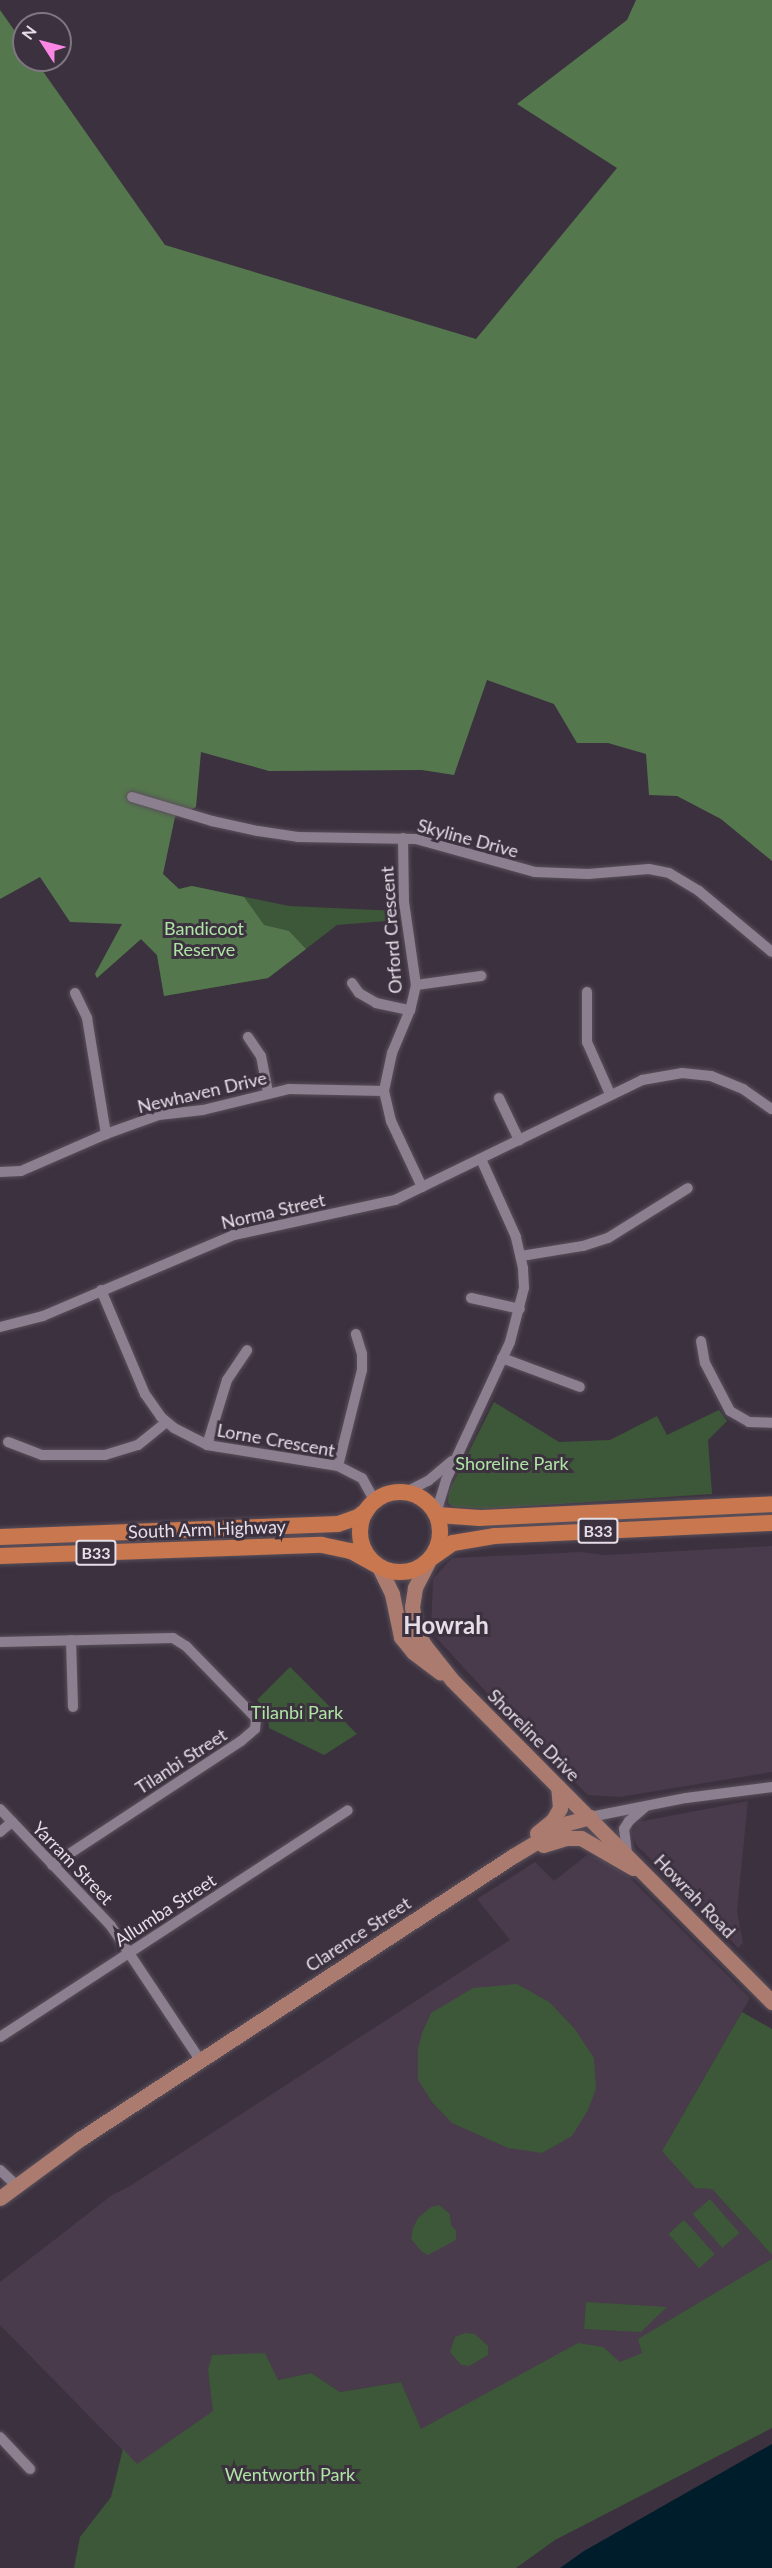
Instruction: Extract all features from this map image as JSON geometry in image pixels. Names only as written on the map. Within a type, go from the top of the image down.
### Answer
[{"type":"main road","name":"B33","points":[[371,1505],[391,1493],[406,1492]]},
{"type":"main road","points":[[406,1492],[425,1500],[436,1514],[439,1533],[429,1559]]},
{"type":"main road","name":"B33","points":[[436,1514],[480,1518],[772,1504]]},
{"type":"main road","points":[[371,1505],[362,1523],[362,1537],[377,1566]]},
{"type":"main road","name":"South Arm Highway","points":[[0,1537],[338,1524],[358,1517],[371,1505]]},
{"type":"main road","name":"B33","points":[[377,1566],[397,1573],[410,1572],[453,1544],[495,1536],[772,1523]]},
{"type":"main road","name":"South Arm Highway","points":[[0,1556],[322,1545],[351,1551],[377,1566]]},
{"type":"main road","name":"Shoreline Drive","points":[[429,1559],[413,1595],[413,1624],[421,1641],[452,1680],[590,1817]]},
{"type":"main road","name":"Shoreline Drive","points":[[377,1566],[392,1594],[397,1625],[405,1643],[420,1658],[452,1680]]},
{"type":"main road","points":[[513,1856],[559,1811],[561,1804],[558,1787]]},
{"type":"main road","name":"Howrah Road","points":[[590,1817],[772,2002]]},
{"type":"main road","name":"Clarence Street","points":[[0,2198],[80,2139],[513,1856],[568,1823],[590,1817]]},
{"type":"main road","points":[[513,1856],[561,1839],[576,1837],[592,1843],[648,1878]]},
{"type":"street","name":"Skyline Drive","points":[[132,797],[212,821],[279,835],[403,838],[427,841],[496,863],[547,873],[588,874],[640,869],[669,873],[699,891],[772,952]]},
{"type":"street","name":"Orford Crescent","points":[[403,838],[404,902],[416,985],[410,1010],[392,1053],[384,1090],[391,1121],[422,1187]]},
{"type":"street","points":[[416,985],[481,976]]},
{"type":"street","points":[[352,984],[368,999],[410,1010]]},
{"type":"street","points":[[587,992],[587,1042],[610,1094]]},
{"type":"street","points":[[75,993],[87,1018],[106,1134]]},
{"type":"street","points":[[248,1037],[261,1056],[268,1093]]},
{"type":"street","name":"Norma Street","points":[[0,1327],[43,1316],[234,1235],[374,1206],[422,1187],[481,1159],[610,1094],[657,1076],[697,1073],[732,1083],[772,1109]]},
{"type":"street","name":"Newhaven Drive","points":[[0,1172],[21,1171],[159,1114],[203,1110],[268,1093],[309,1088],[384,1090]]},
{"type":"street","points":[[499,1098],[519,1140]]},
{"type":"street","points":[[436,1514],[458,1455],[502,1358],[520,1310],[524,1288],[521,1256],[508,1216],[481,1159]]},
{"type":"street","points":[[521,1256],[583,1246],[608,1238],[688,1188]]},
{"type":"street","name":"Lorne Crescent","points":[[101,1290],[144,1394],[166,1422],[187,1436],[207,1445],[338,1466],[362,1478],[371,1505]]},
{"type":"street","points":[[471,1298],[520,1310]]},
{"type":"street","points":[[338,1466],[362,1370],[362,1354],[356,1334]]},
{"type":"street","points":[[701,1341],[705,1363],[730,1411],[749,1422],[772,1424]]},
{"type":"street","points":[[207,1445],[227,1380],[247,1350]]},
{"type":"street","points":[[502,1358],[580,1387]]},
{"type":"street","points":[[8,1442],[42,1455],[105,1455],[138,1445],[166,1422]]},
{"type":"street","points":[[406,1492],[444,1471],[458,1455]]},
{"type":"street","name":"Tilanbi Street","points":[[0,1642],[173,1638],[186,1646],[253,1713],[256,1724],[255,1729],[241,1741],[52,1865]]},
{"type":"street","points":[[71,1640],[73,1707]]},
{"type":"street","name":"Clarence Street","points":[[590,1817],[686,1797],[772,1787]]},
{"type":"street","points":[[627,1853],[624,1835],[626,1826],[647,1805]]},
{"type":"street","name":"Yarram Street","points":[[0,1809],[111,1926],[200,2060]]},
{"type":"street","name":"Allumba Street","points":[[0,2037],[348,1810]]},
{"type":"street","points":[[0,1832],[12,1822]]},
{"type":"street","points":[[0,2170],[16,2185]]},
{"type":"street","points":[[0,2437],[30,2469]]},
{"type":"shaded area","points":[[772,1546],[772,1772],[620,1797],[588,1795],[524,1733],[431,1632],[433,1579],[452,1558],[581,1552],[605,1555]]},
{"type":"shaded area","points":[[748,1801],[737,1911],[743,1943],[738,1948],[637,1846],[632,1834],[638,1822]]},
{"type":"shaded area","points":[[587,1855],[601,1859],[628,1876],[750,1998],[662,2151],[712,2189],[772,2255],[772,2360],[458,2521],[401,2382],[340,2392],[311,2373],[278,2380],[208,2370],[214,2411],[137,2465],[0,2325],[0,2282],[112,2195],[130,2186],[510,1940],[477,1899],[535,1862],[554,1881]]},
{"type":"green space","points":[[636,0],[772,0],[772,861],[721,819],[677,796],[649,795],[646,754],[608,743],[577,743],[554,704],[487,680],[454,775],[422,770],[269,771],[201,752],[196,807],[175,817],[163,874],[179,889],[192,886],[244,897],[264,925],[289,931],[306,949],[268,978],[164,996],[157,955],[141,939],[97,978],[95,974],[122,924],[70,922],[40,877],[0,899],[0,10],[12,27],[12,72],[43,72],[165,245],[476,339],[617,168],[517,104],[627,20]]},
{"type":"green space","name":"Bandicoot Reserve","points":[[129,844],[179,889],[192,886],[289,906],[398,911],[398,920],[337,925],[268,978],[164,996],[157,955],[141,939],[97,978],[95,974],[123,924]]},
{"type":"green space","name":"Shoreline Park","points":[[494,1402],[559,1442],[610,1440],[657,1416],[667,1435],[719,1410],[727,1421],[708,1440],[712,1494],[486,1509],[453,1507],[448,1503],[449,1491]]},
{"type":"green space","name":"Tilanbi Park","points":[[290,1667],[357,1734],[324,1755],[269,1728],[268,1711],[257,1700]]},
{"type":"green space","points":[[517,1984],[549,2002],[575,2029],[594,2058],[596,2089],[588,2110],[572,2136],[542,2153],[508,2148],[452,2123],[432,2102],[418,2080],[418,2049],[431,2013],[473,1988]]},
{"type":"green space","points":[[742,2012],[772,2029],[772,2255],[712,2189],[695,2188],[662,2151]]},
{"type":"green space","points":[[710,2199],[740,2233],[722,2248],[693,2214]]},
{"type":"green space","points":[[439,2205],[450,2214],[451,2225],[456,2230],[456,2240],[428,2255],[422,2252],[411,2239],[413,2228],[418,2218],[431,2207]]},
{"type":"green space","points":[[684,2220],[715,2254],[699,2268],[668,2234]]},
{"type":"green space","name":"Wentworth Park","points":[[772,2259],[772,2428],[555,2540],[516,2568],[74,2568],[80,2537],[111,2497],[123,2449],[137,2464],[213,2411],[208,2370],[212,2355],[265,2353],[278,2380],[311,2373],[340,2392],[401,2382],[421,2429],[578,2343],[603,2347],[620,2362],[642,2353],[638,2339]]},
{"type":"green space","points":[[586,2302],[667,2307],[641,2332],[584,2329]]},
{"type":"green space","points":[[465,2333],[475,2334],[488,2346],[488,2355],[469,2366],[461,2365],[450,2352],[455,2337]]},
{"type":"water","points":[[772,2444],[772,2568],[560,2568],[584,2551]]},
{"type":"district","name":"Howrah","points":[[446,1625]]}]
